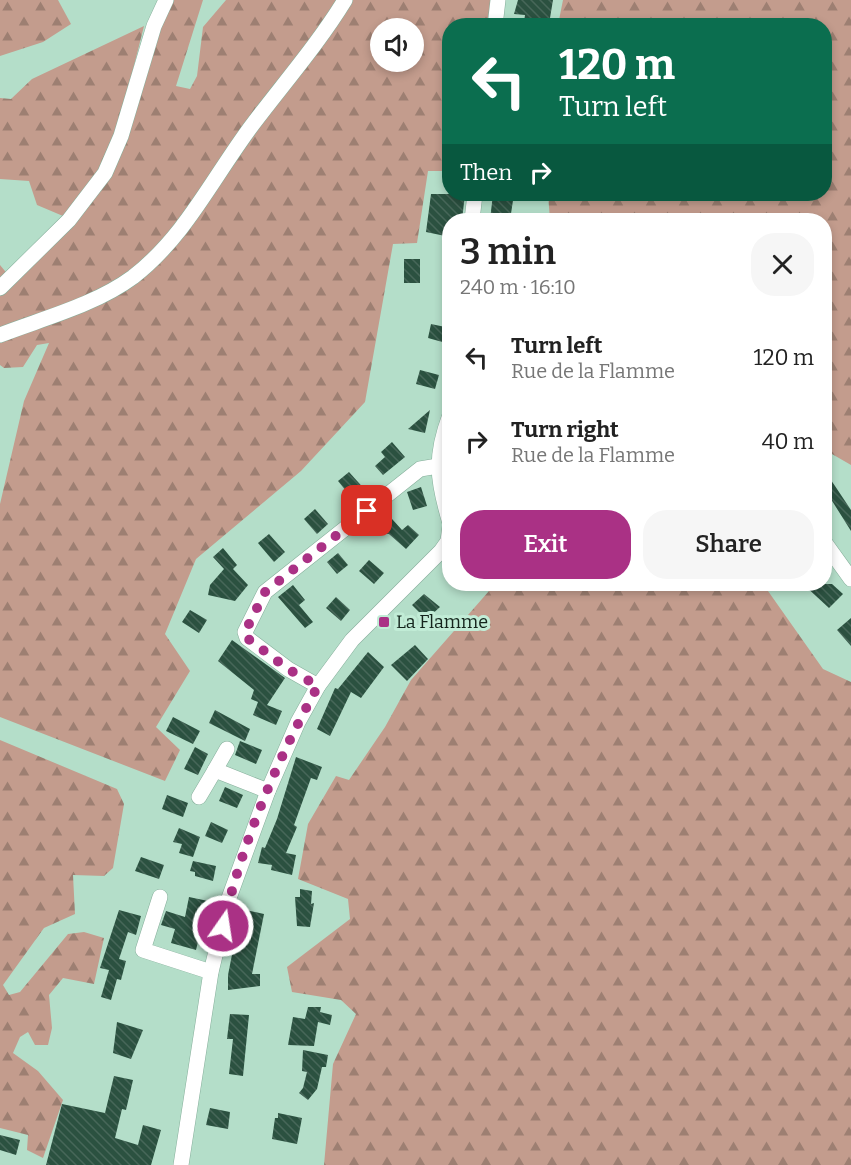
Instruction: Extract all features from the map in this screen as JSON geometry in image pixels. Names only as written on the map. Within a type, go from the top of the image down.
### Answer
[{"type":"street","points":[[0,288],[69,220],[105,173],[121,136],[154,26],[166,0]]},
{"type":"street","points":[[0,335],[113,290],[160,254],[187,223],[252,125],[316,43],[345,0]]},
{"type":"street","points":[[496,18],[498,0]]},
{"type":"street","points":[[442,435],[438,466],[442,490]]},
{"type":"street","points":[[318,686],[288,669],[247,638],[245,632],[254,612],[265,592],[300,563],[420,469],[438,466]]},
{"type":"street","points":[[181,1165],[211,972],[229,898],[268,791],[298,722],[318,686],[352,640],[442,549]]},
{"type":"street","points":[[832,553],[851,579]]},
{"type":"street","points":[[199,796],[226,749]]},
{"type":"street","points":[[215,770],[268,791]]},
{"type":"street","points":[[160,897],[143,950],[211,972]]},
{"type":"green space","points":[[0,0],[58,0],[71,24],[43,42],[0,56]]},
{"type":"green space","points":[[172,0],[203,0],[176,86],[190,89],[197,76],[203,27],[226,0],[491,0],[488,18],[442,18],[442,171],[428,171],[417,243],[393,244],[365,402],[301,471],[196,559],[165,634],[190,671],[156,727],[180,750],[165,781],[0,717],[0,504],[24,401],[49,343],[37,345],[23,367],[4,368],[0,365],[0,265],[14,282],[77,219]]},
{"type":"green space","points":[[563,0],[851,0],[851,465],[832,454],[832,213],[549,213],[549,201],[832,201],[832,18],[559,18]]},
{"type":"green space","points":[[144,26],[118,129],[97,176],[63,216],[37,205],[29,181],[0,179],[0,98],[11,99],[32,79]]},
{"type":"green space","points":[[489,591],[768,591],[823,669],[851,682],[851,1165],[324,1165],[333,1064],[356,1014],[341,1000],[292,992],[287,967],[350,919],[348,899],[298,879],[308,824],[336,776],[349,780],[385,727],[411,680]]},
{"type":"green space","points":[[0,740],[117,789],[124,804],[113,868],[104,876],[73,875],[75,914],[44,928],[3,985],[9,995],[20,992],[68,934],[84,932],[104,938],[94,984],[63,978],[49,995],[52,1028],[48,1045],[35,1045],[28,1032],[20,1037],[13,1053],[38,1071],[63,1100],[43,1158],[27,1150],[28,1135],[0,1128]]},
{"type":"building","points":[[518,0],[553,0],[550,18],[525,18],[525,15],[514,14]]},
{"type":"building","points":[[431,194],[442,194],[442,201],[464,201],[463,213],[442,213],[442,235],[426,232]]},
{"type":"building","points":[[492,201],[513,201],[511,213],[491,213]]},
{"type":"building","points":[[404,259],[420,259],[420,283],[404,283]]},
{"type":"building","points":[[431,324],[442,326],[442,342],[428,338]]},
{"type":"building","points":[[420,370],[439,375],[435,389],[416,384]]},
{"type":"building","points":[[430,410],[425,433],[408,429]]},
{"type":"building","points":[[392,442],[405,457],[383,475],[375,466],[385,457],[381,452]]},
{"type":"building","points":[[349,472],[367,492],[355,502],[338,481]]},
{"type":"building","points":[[832,482],[851,510],[851,531],[832,501]]},
{"type":"building","points":[[421,487],[427,506],[413,510],[407,492]]},
{"type":"building","points":[[315,509],[328,524],[317,534],[304,519]]},
{"type":"building","points":[[384,510],[402,530],[408,525],[419,535],[406,549],[389,534],[383,533],[372,519]]},
{"type":"building","points":[[269,534],[285,552],[274,562],[258,543]]},
{"type":"building","points":[[223,548],[237,565],[233,569],[248,585],[235,601],[208,595],[210,585],[224,569],[213,557]]},
{"type":"building","points":[[338,553],[348,565],[337,574],[327,562]]},
{"type":"building","points":[[369,560],[384,573],[374,584],[359,571]]},
{"type":"building","points":[[832,584],[843,594],[829,608],[811,591],[832,591]]},
{"type":"building","points":[[293,585],[305,600],[299,605],[313,622],[305,628],[278,597]]},
{"type":"building","points":[[424,594],[440,607],[429,617],[427,614],[424,617],[412,605]]},
{"type":"building","points":[[336,597],[350,610],[341,621],[326,608]]},
{"type":"building","points":[[190,610],[207,620],[199,633],[182,622]]},
{"type":"building","points":[[851,618],[851,646],[837,630]]},
{"type":"building","points":[[232,640],[285,678],[267,705],[282,711],[276,725],[253,715],[258,702],[251,699],[254,690],[218,661]]},
{"type":"building","points":[[415,645],[428,659],[407,681],[391,665]]},
{"type":"building","points":[[368,652],[384,667],[361,698],[351,692],[330,736],[317,729],[335,688],[338,689]]},
{"type":"building","points":[[215,710],[250,729],[245,741],[209,723]]},
{"type":"building","points":[[173,717],[200,731],[193,744],[166,731]]},
{"type":"building","points":[[240,741],[262,750],[256,764],[235,755]]},
{"type":"building","points":[[195,747],[208,754],[198,775],[184,769]]},
{"type":"building","points":[[296,757],[322,767],[317,780],[311,778],[294,825],[297,827],[286,853],[296,855],[292,875],[271,870],[272,865],[258,863],[262,847],[265,848],[277,819]]},
{"type":"building","points":[[225,787],[243,795],[237,808],[219,801]]},
{"type":"building","points":[[167,795],[188,803],[183,817],[162,809]]},
{"type":"building","points":[[211,822],[228,830],[222,843],[205,836]]},
{"type":"building","points":[[179,828],[200,837],[193,857],[179,853],[182,844],[173,842]]},
{"type":"building","points":[[141,857],[164,865],[159,879],[135,871]]},
{"type":"building","points":[[193,861],[216,866],[213,881],[195,876],[195,872],[190,871]]},
{"type":"building","points":[[300,889],[312,891],[311,904],[314,903],[310,927],[297,926],[295,897],[300,897]]},
{"type":"building","points":[[189,897],[208,901],[196,950],[171,943],[175,929],[161,925],[166,911],[185,917]]},
{"type":"building","points":[[241,909],[264,914],[252,974],[260,974],[260,986],[228,990],[228,975]]},
{"type":"building","points":[[119,910],[141,916],[136,935],[128,932],[119,959],[126,961],[121,980],[117,979],[111,1000],[101,997],[109,970],[100,968]]},
{"type":"building","points":[[308,1007],[321,1007],[320,1012],[332,1015],[330,1025],[318,1022],[314,1046],[288,1045],[293,1017],[305,1019]]},
{"type":"building","points":[[230,1014],[249,1015],[243,1076],[229,1074],[233,1039],[227,1039]]},
{"type":"building","points":[[117,1022],[143,1030],[131,1059],[113,1053]]},
{"type":"building","points":[[303,1050],[328,1055],[326,1067],[322,1067],[317,1089],[308,1100],[299,1093],[303,1088],[307,1072],[302,1071]]},
{"type":"building","points":[[114,1076],[133,1080],[126,1110],[122,1109],[115,1138],[138,1145],[143,1125],[161,1130],[151,1165],[46,1165],[62,1104],[105,1113]]},
{"type":"building","points":[[210,1108],[230,1112],[228,1129],[206,1125]]},
{"type":"building","points":[[278,1113],[302,1118],[297,1144],[272,1139]]},
{"type":"building","points":[[0,1135],[20,1140],[16,1155],[0,1150]]},
{"type":"place","name":"La Flamme","points":[[384,622]]},
{"type":"route","points":[[223,926],[229,898],[268,791],[298,722],[318,686],[288,669],[247,638],[245,632],[265,592],[367,511]]}]
